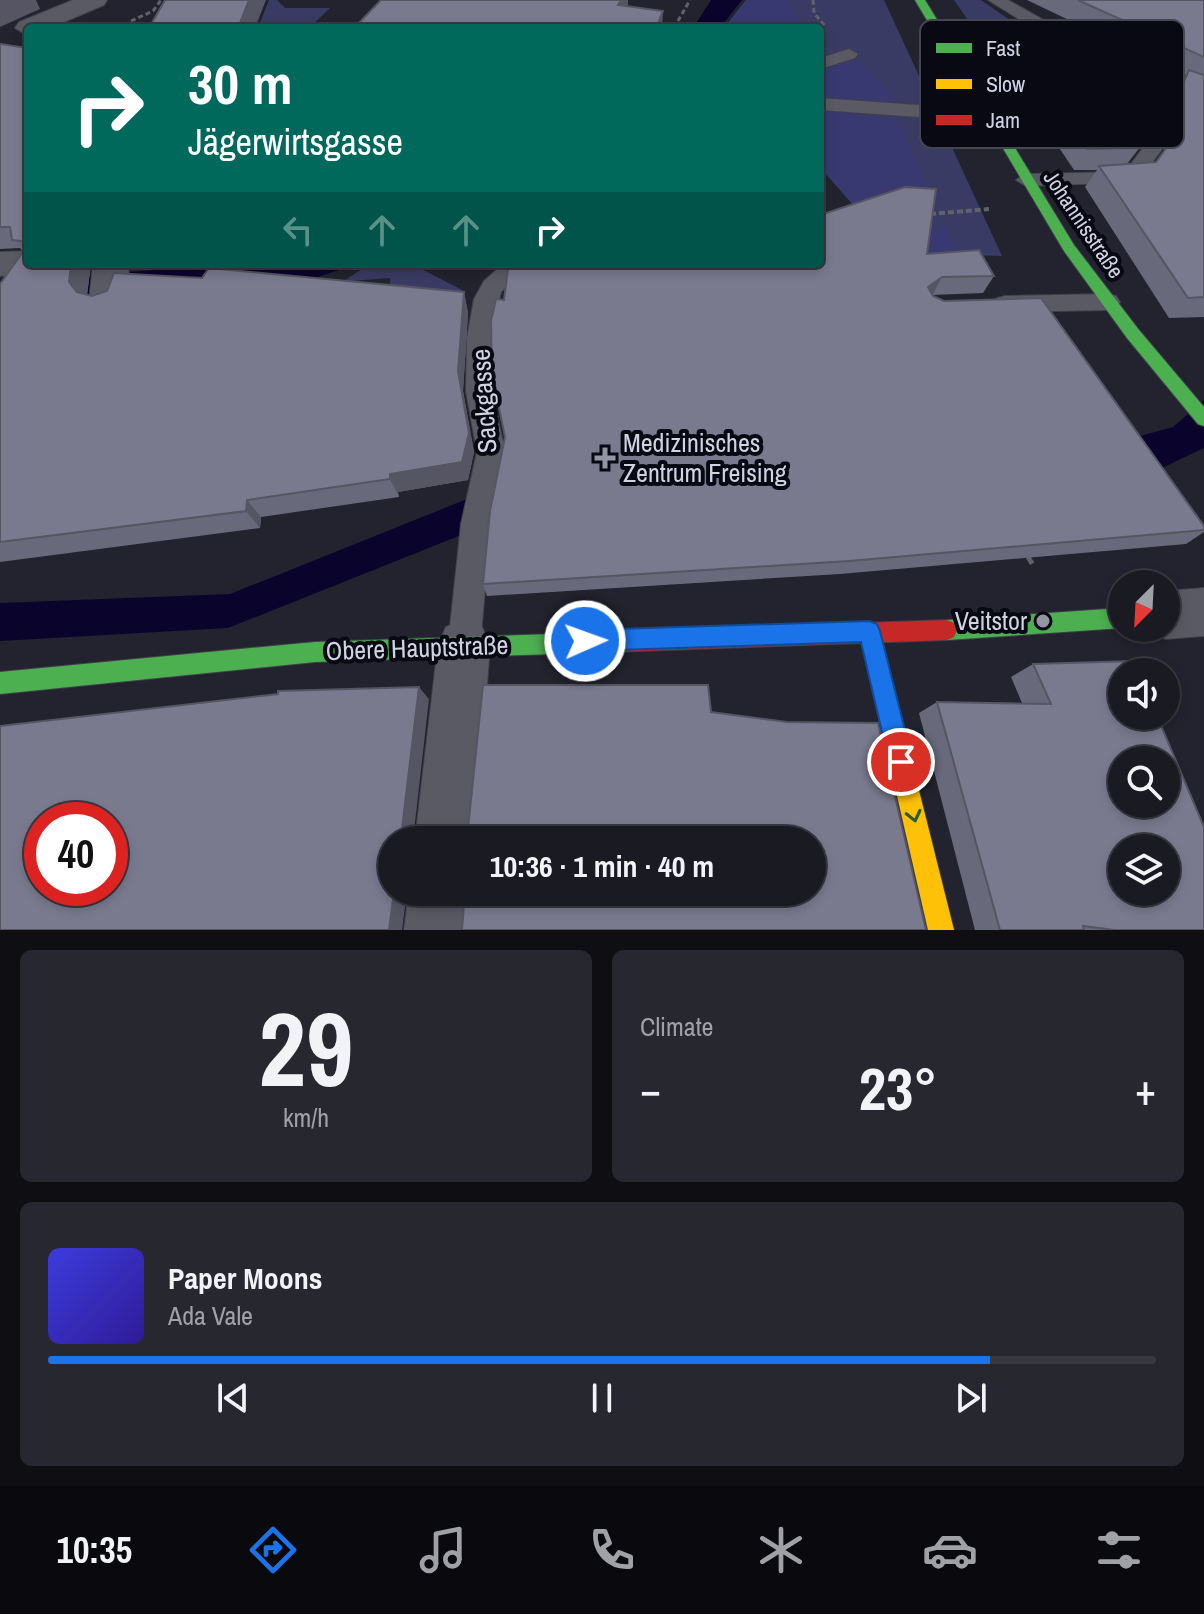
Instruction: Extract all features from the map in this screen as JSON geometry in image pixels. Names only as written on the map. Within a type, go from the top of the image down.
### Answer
[{"type":"street","points":[[38,24],[95,0]]},
{"type":"street","name":"Johannisstraße","points":[[920,0],[932,20]]},
{"type":"street","points":[[0,41],[24,30]]},
{"type":"street","name":"Johannisstraße","points":[[1007,148],[1108,302],[1204,419]]},
{"type":"street","points":[[0,264],[24,263]]},
{"type":"street","points":[[1178,389],[1204,402]]},
{"type":"street","points":[[1180,614],[1204,612]]},
{"type":"street","name":"Obere Hauptstraße","points":[[0,683],[282,654],[971,629],[1108,619]]},
{"type":"street","points":[[869,631],[941,930]]},
{"type":"street","points":[[446,826],[464,645]]},
{"type":"street","points":[[436,930],[439,906]]},
{"type":"lane","points":[[996,0],[1031,20]]},
{"type":"lane","points":[[824,63],[849,54]]},
{"type":"lane","points":[[1184,86],[1204,93]]},
{"type":"lane","points":[[824,104],[920,111]]},
{"type":"lane","points":[[1026,180],[1131,178],[1153,148]]},
{"type":"lane","name":"Sackgasse","points":[[464,645],[476,524],[491,452],[479,391],[479,338],[486,299],[492,287],[513,268]]},
{"type":"lane","points":[[981,305],[1108,302]]},
{"type":"path","points":[[153,11],[161,0]]},
{"type":"path","points":[[676,24],[690,0]]},
{"type":"path","points":[[925,214],[989,209]]},
{"type":"path","points":[[1028,557],[1033,565]]},
{"type":"shaded area","points":[[269,0],[277,0],[285,8],[330,8],[313,24],[260,24]]},
{"type":"shaded area","points":[[711,0],[742,0],[723,24],[696,24]]},
{"type":"shaded area","points":[[746,0],[884,0],[920,78],[920,148],[952,148],[1002,256],[895,253],[824,172],[824,24],[727,24]]},
{"type":"shaded area","points":[[746,0],[786,0],[802,24],[727,24]]},
{"type":"shaded area","points":[[954,0],[981,0],[1010,20],[968,20]]},
{"type":"shaded area","points":[[851,58],[864,66],[903,109],[824,101],[824,69]]},
{"type":"shaded area","points":[[824,110],[897,120],[933,199],[928,231],[943,225],[959,255],[895,253],[824,172]]},
{"type":"shaded area","points":[[178,268],[345,268],[318,277],[0,304],[0,283]]},
{"type":"shaded area","points":[[364,268],[420,268],[462,290],[455,336],[391,307],[390,278],[343,281]]},
{"type":"shaded area","points":[[335,279],[341,282],[282,286]]},
{"type":"shaded area","points":[[1204,400],[1204,448],[1162,468],[1140,436],[1173,427]]},
{"type":"shaded area","points":[[517,479],[529,508],[228,628],[0,641],[0,603],[230,594]]},
{"type":"building","points":[[165,0],[249,0],[240,24],[151,24]]},
{"type":"building","points":[[381,0],[621,0],[618,5],[663,11],[658,24],[358,24]]},
{"type":"building","points":[[1078,0],[1204,0],[1204,57],[1184,48],[1184,20],[1122,20]]},
{"type":"building","points":[[0,44],[24,47],[24,242],[12,240],[10,227],[0,227]]},
{"type":"building","points":[[1189,70],[1204,75],[1204,297],[1188,298],[1099,166],[1156,162],[1166,148],[1184,148],[1184,81]]},
{"type":"building","points":[[905,187],[936,189],[927,254],[979,250],[994,276],[942,277],[928,287],[933,296],[944,301],[1041,298],[1204,530],[849,561],[483,584],[490,511],[505,437],[492,374],[491,321],[496,299],[504,300],[509,268],[824,268],[824,214]]},
{"type":"building","points":[[24,251],[24,268],[71,268],[69,282],[77,292],[92,296],[107,291],[114,273],[202,278],[209,268],[464,292],[458,371],[469,433],[462,462],[390,474],[390,479],[247,500],[246,511],[0,542],[0,284]]},
{"type":"building","points":[[1108,662],[1108,730],[1163,730],[1170,746],[1108,746],[1108,818],[1180,818],[1180,770],[1204,827],[1204,930],[1114,930],[1083,926],[1084,930],[1000,930],[937,702],[1051,704],[1033,664]]},
{"type":"building","points":[[483,685],[708,685],[711,712],[787,722],[878,723],[926,930],[462,930],[464,906],[826,906],[826,826],[468,826]]},
{"type":"building","points":[[419,687],[402,826],[378,826],[378,906],[392,906],[389,930],[0,930],[0,726],[278,694],[278,691]]},
{"type":"traffic: fast","points":[[920,0],[932,20]]},
{"type":"traffic: fast","points":[[1009,148],[1069,248],[1133,334],[1204,419]]},
{"type":"traffic: fast","points":[[947,630],[1108,619]]},
{"type":"traffic: fast","points":[[0,683],[315,652],[555,644]]},
{"type":"traffic: slow","points":[[869,631],[941,930]]},
{"type":"traffic: jam","points":[[555,644],[947,630]]},
{"type":"place","name":"Medizinisches Zentrum Freising","points":[[605,458]]},
{"type":"place","name":"Veitstor","points":[[1043,621]]},
{"type":"route","points":[[585,641],[869,631],[901,762]]}]
